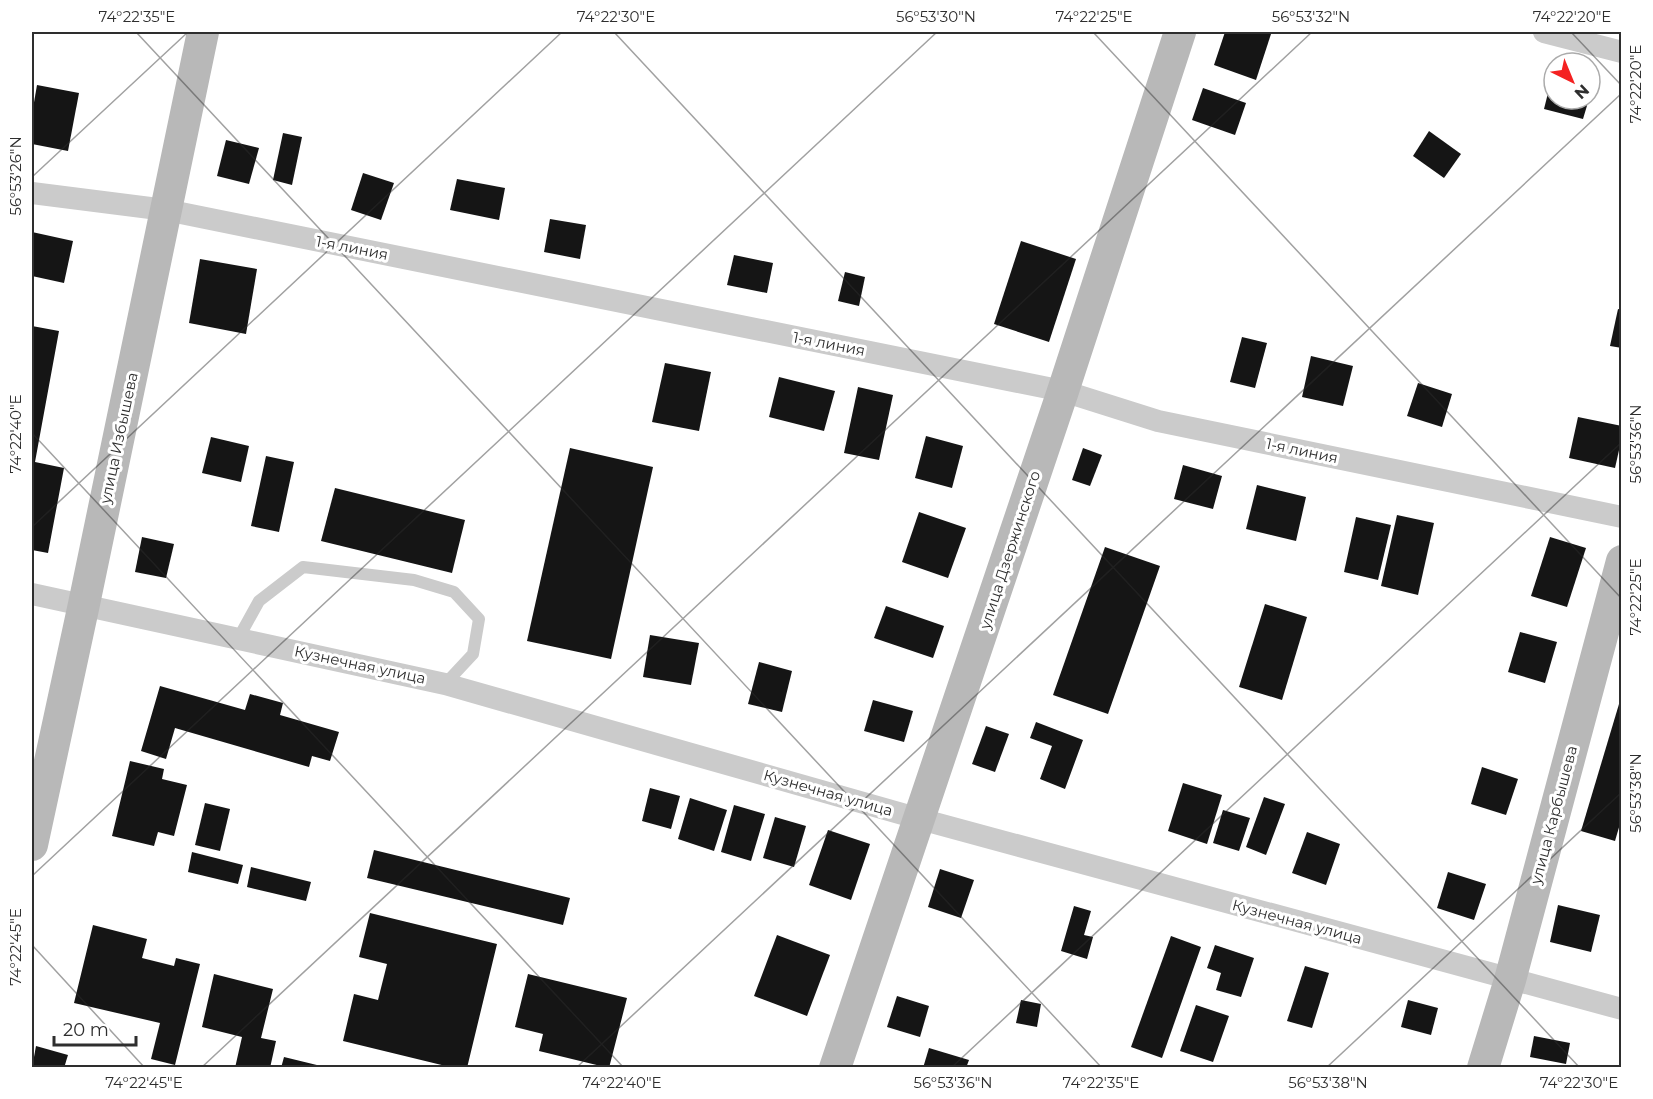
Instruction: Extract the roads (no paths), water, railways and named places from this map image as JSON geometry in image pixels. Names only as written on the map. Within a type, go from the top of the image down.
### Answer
[{"type":"street","name":"улица Избышева","points":[[32,844],[203,32]]},
{"type":"street","name":"улица Дзержинского","points":[[835,1068],[1063,391],[1180,32]]},
{"type":"street","points":[[1544,32],[1622,52]]},
{"type":"street","name":"1-я линия","points":[[32,193],[166,210],[1063,391],[1158,422],[1622,517]]},
{"type":"street","name":"улица Карбышева","points":[[1483,1068],[1510,980],[1622,561]]},
{"type":"street","name":"Кузнечная улица","points":[[32,594],[445,684],[920,819],[1622,1009]]},
{"type":"lane","points":[[238,639],[259,601],[303,567],[414,580],[454,592],[479,619],[473,654],[445,684]]}]
